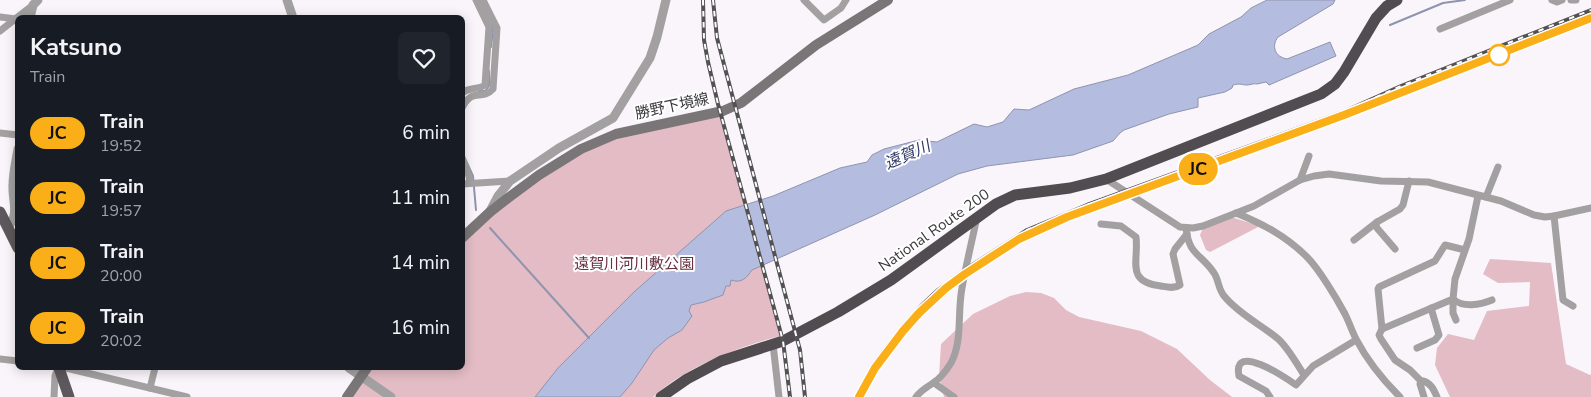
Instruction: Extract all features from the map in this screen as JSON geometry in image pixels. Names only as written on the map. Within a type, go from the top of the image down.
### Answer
[{"type":"highway","name":"National Route 200","points":[[661,397],[687,379],[720,361],[783,341],[838,312],[891,280],[996,204],[1015,195],[1070,188],[1106,179],[1322,94],[1335,84],[1344,72],[1376,18],[1387,6],[1397,0]]},
{"type":"main road","name":"勝野下境線","points":[[465,235],[490,212],[540,175],[596,142],[616,134],[723,111],[741,103],[816,45],[888,0]]},
{"type":"main road","points":[[0,212],[11,229]]},
{"type":"main road","points":[[60,370],[69,397]]},
{"type":"main road","points":[[347,397],[366,374]]},
{"type":"street","points":[[286,0],[292,15]]},
{"type":"street","points":[[465,91],[485,85],[489,27],[476,0]]},
{"type":"street","points":[[465,103],[470,96],[488,94],[493,89],[497,28],[484,0]]},
{"type":"street","points":[[490,212],[498,196],[510,181],[559,148],[613,118],[650,58],[666,0]]},
{"type":"street","points":[[804,0],[824,20],[841,8],[846,0]]},
{"type":"street","points":[[1440,29],[1510,0]]},
{"type":"street","points":[[1552,0],[1556,2],[1562,0]]},
{"type":"street","points":[[1571,0],[1576,0]]},
{"type":"street","points":[[31,15],[35,3]]},
{"type":"street","points":[[20,15],[35,3]]},
{"type":"street","points":[[0,17],[15,18]]},
{"type":"street","points":[[0,31],[15,19]]},
{"type":"street","points":[[0,133],[15,135]]},
{"type":"street","points":[[1300,180],[1309,156]]},
{"type":"street","points":[[465,165],[470,176],[470,183],[510,181]]},
{"type":"street","points":[[1486,197],[1498,167]]},
{"type":"street","points":[[15,169],[13,183],[15,202]]},
{"type":"street","points":[[1101,224],[1121,226],[1136,237],[1136,269],[1143,282],[1149,285],[1175,287],[1180,285],[1173,254],[1187,231],[1254,206],[1300,180],[1314,176],[1329,174],[1381,181],[1428,182],[1501,201],[1534,215],[1554,216],[1591,208]]},
{"type":"street","points":[[1106,179],[1187,231],[1191,250],[1214,272],[1220,292],[1249,319],[1278,339],[1304,375]]},
{"type":"street","points":[[1354,240],[1378,222],[1400,210],[1410,181]]},
{"type":"street","points":[[1456,320],[1453,313],[1455,279],[1465,250],[1478,196]]},
{"type":"street","points":[[1236,213],[1263,224],[1308,258],[1345,314],[1356,340],[1378,372],[1400,397]]},
{"type":"street","points":[[11,229],[15,215]]},
{"type":"street","points":[[1554,216],[1563,300],[1573,306]]},
{"type":"street","points":[[916,397],[920,390],[934,383],[944,374],[957,348],[962,288],[977,217]]},
{"type":"street","points":[[1378,222],[1377,228],[1395,249]]},
{"type":"street","points":[[1437,397],[1431,386],[1426,382],[1422,382],[1410,370],[1394,360],[1381,339],[1379,335],[1382,329],[1378,289],[1435,262],[1445,245],[1465,250]]},
{"type":"street","points":[[1453,299],[1458,303],[1469,305],[1492,300]]},
{"type":"street","points":[[1382,329],[1453,299]]},
{"type":"street","points":[[1417,348],[1435,340],[1439,334],[1431,308]]},
{"type":"street","points":[[1270,397],[1266,391],[1239,376],[1238,370],[1244,361],[1251,361],[1278,372],[1296,385],[1312,366],[1356,340]]},
{"type":"street","points":[[773,344],[779,397]]},
{"type":"street","points":[[0,359],[15,361]]},
{"type":"street","points":[[54,397],[55,376],[58,370]]},
{"type":"street","points":[[74,370],[187,397]]},
{"type":"street","points":[[150,388],[154,370]]},
{"type":"street","points":[[366,374],[391,397]]},
{"type":"street","points":[[1422,382],[1420,384],[1424,397]]},
{"type":"street","points":[[934,383],[954,397]]},
{"type":"green space","name":"遠賀川河川敷公園","points":[[720,116],[783,335],[732,351],[698,366],[653,397],[351,397],[371,370],[465,370],[465,241],[481,223],[542,177],[596,146],[623,136]]},
{"type":"green space","points":[[1231,217],[1260,226],[1210,252],[1206,250],[1200,235],[1203,228]]},
{"type":"green space","points":[[1490,259],[1551,263],[1566,364],[1591,374],[1591,397],[1450,397],[1435,365],[1437,348],[1448,334],[1474,340],[1487,311],[1529,306],[1530,282],[1498,283],[1483,274]]},
{"type":"green space","points":[[1026,292],[1041,293],[1054,298],[1066,310],[1079,317],[1141,331],[1177,349],[1210,380],[1232,397],[944,397],[939,377],[941,344],[973,314],[1010,296]]},
{"type":"water","name":"遠賀川","points":[[1267,0],[1335,0],[1333,4],[1278,37],[1275,51],[1287,59],[1330,42],[1336,56],[1269,85],[1266,82],[1248,85],[1236,84],[1225,92],[1198,98],[1198,107],[1169,114],[1124,130],[1113,141],[1073,155],[987,166],[958,174],[875,215],[752,270],[741,280],[731,280],[730,286],[726,286],[723,295],[691,305],[689,311],[692,316],[682,330],[668,338],[654,350],[632,383],[620,397],[535,397],[558,368],[634,292],[726,211],[773,196],[840,168],[867,162],[872,155],[884,149],[919,140],[937,142],[974,124],[987,127],[1003,122],[1014,109],[1029,110],[1074,89],[1128,75],[1198,45],[1209,34],[1241,17],[1251,8]]},
{"type":"waterway","points":[[1390,25],[1443,3],[1465,0]]},
{"type":"waterway","points":[[491,24],[493,29],[491,47]]},
{"type":"waterway","points":[[478,91],[485,91],[489,86],[489,71]]},
{"type":"waterway","points":[[465,159],[473,176],[476,210]]},
{"type":"waterway","points":[[490,228],[589,338]]},
{"type":"railway","points":[[703,0],[704,40],[708,62],[783,341],[790,397]]},
{"type":"railway","points":[[713,0],[717,38],[800,350],[805,397]]},
{"type":"railway","points":[[856,397],[872,367],[903,326],[922,305],[966,269],[1027,230],[1087,205],[1343,112],[1401,86],[1591,10]]},
{"type":"railway","points":[[1435,80],[1591,18]]},
{"type":"train","name":"JC","points":[[859,397],[875,368],[919,313],[946,288],[1019,239],[1067,217],[1344,115],[1591,18]]}]
